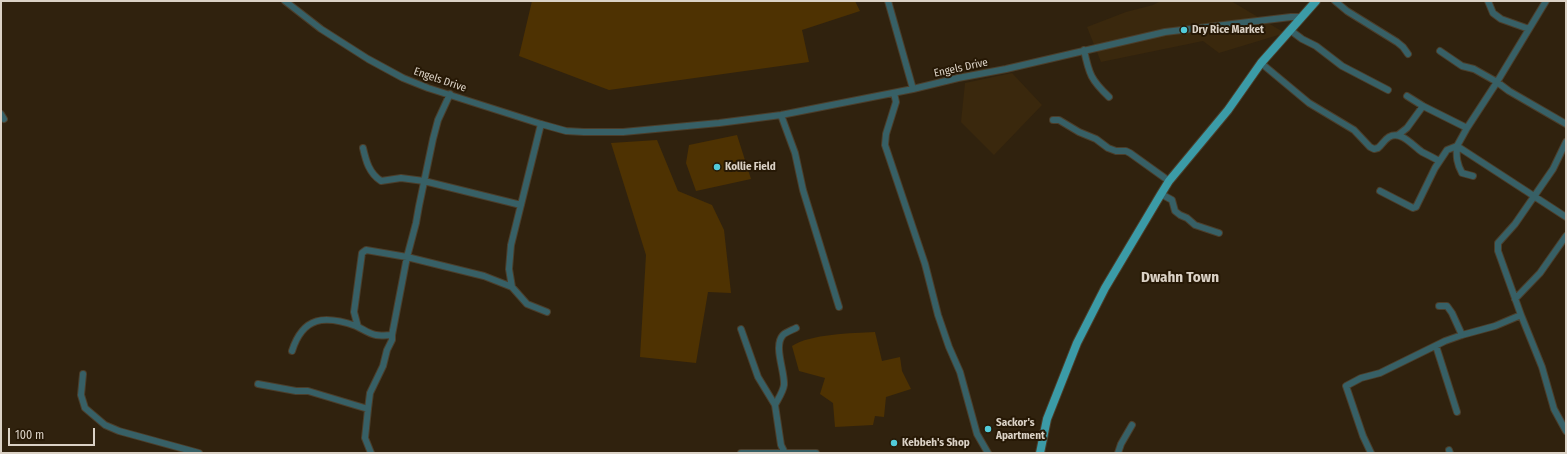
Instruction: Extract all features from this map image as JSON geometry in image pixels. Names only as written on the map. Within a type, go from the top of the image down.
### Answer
[{"type":"main road","points":[[1040,453],[1047,419],[1078,343],[1105,288],[1161,194],[1169,181],[1228,110],[1261,63],[1316,1]]},
{"type":"street","name":"Engels Drive","points":[[285,1],[321,29],[368,59],[403,78],[566,131],[607,132],[623,132],[719,123],[781,114],[913,89],[1165,32],[1301,17]]},
{"type":"street","points":[[888,1],[913,89]]},
{"type":"street","points":[[1335,1],[1347,11],[1397,42],[1408,54]]},
{"type":"street","points":[[1488,1],[1493,13],[1502,19],[1529,29]]},
{"type":"street","points":[[1473,176],[1462,174],[1457,162],[1457,146],[1546,1]]},
{"type":"street","points":[[1290,30],[1302,39],[1316,46],[1342,66],[1388,90]]},
{"type":"street","points":[[1084,50],[1089,74],[1096,85],[1109,97]]},
{"type":"street","points":[[1440,51],[1462,66],[1474,69],[1566,124]]},
{"type":"street","points":[[1261,63],[1309,103],[1354,130],[1370,147],[1374,149],[1378,148],[1391,136],[1398,135],[1407,128],[1423,106]]},
{"type":"street","points":[[894,93],[896,102],[886,134],[885,145],[925,264],[938,315],[949,347],[960,372],[977,434],[988,453]]},
{"type":"street","points":[[371,453],[365,438],[370,393],[383,366],[387,350],[392,340],[407,257],[416,223],[434,133],[438,120],[450,94]]},
{"type":"street","points":[[1407,96],[1423,106],[1467,128]]},
{"type":"street","points":[[781,114],[795,153],[804,190],[839,307]]},
{"type":"street","points":[[1053,120],[1059,120],[1078,132],[1096,139],[1112,150],[1130,153],[1169,181]]},
{"type":"street","points":[[512,287],[509,270],[511,245],[541,124]]},
{"type":"street","points":[[1398,135],[1408,140],[1422,152],[1440,161]]},
{"type":"street","points":[[1566,142],[1553,169],[1515,224],[1498,243],[1498,251],[1542,367],[1554,408],[1566,430]]},
{"type":"street","points":[[1380,191],[1413,208],[1416,207],[1446,150],[1457,146]]},
{"type":"street","points":[[1457,146],[1533,196],[1561,212],[1566,217]]},
{"type":"street","points":[[363,148],[367,164],[376,178],[381,181],[401,178],[424,181],[522,205]]},
{"type":"street","points":[[1161,194],[1172,200],[1175,211],[1180,215],[1196,225],[1219,233]]},
{"type":"street","points":[[1515,299],[1540,272],[1566,236]]},
{"type":"street","points":[[358,327],[354,312],[362,253],[366,250],[407,257],[484,276],[512,287],[527,304],[547,312]]},
{"type":"street","points":[[1439,306],[1448,306],[1462,335]]},
{"type":"street","points":[[1371,453],[1346,386],[1361,378],[1380,373],[1462,335],[1495,326],[1521,315]]},
{"type":"street","points":[[292,351],[303,328],[315,320],[337,320],[378,336],[392,335]]},
{"type":"street","points":[[775,405],[784,385],[779,353],[780,339],[784,334],[796,328]]},
{"type":"street","points":[[741,329],[758,377],[775,405],[781,445],[784,453]]},
{"type":"street","points":[[1436,346],[1457,412]]},
{"type":"street","points":[[83,374],[81,395],[86,408],[105,425],[120,431],[199,453]]},
{"type":"street","points":[[258,384],[296,391],[308,391],[368,409]]},
{"type":"street","points":[[1118,453],[1121,444],[1132,425]]},
{"type":"street","points":[[740,453],[816,453]]},
{"type":"shaded area","points":[[532,1],[855,1],[860,11],[802,30],[809,62],[609,90],[519,56]]},
{"type":"shaded area","name":"Dry Rice Market","points":[[1161,1],[1231,1],[1285,33],[1219,53],[1203,41],[1101,62],[1087,27],[1126,12],[1153,5]]},
{"type":"shaded area","points":[[1012,73],[1042,105],[994,155],[961,122],[965,83]]},
{"type":"shaded area","points":[[737,135],[751,179],[696,191],[686,163],[689,145]]},
{"type":"shaded area","points":[[657,140],[678,191],[712,205],[724,230],[731,293],[708,292],[696,363],[640,357],[646,255],[611,143]]},
{"type":"shaded area","points":[[875,332],[882,361],[900,357],[902,371],[911,389],[886,397],[884,417],[875,416],[873,425],[835,427],[833,403],[820,394],[825,378],[799,371],[792,346],[809,339],[820,337]]},
{"type":"place","name":"Dry Rice Market","points":[[1184,30]]},
{"type":"place","name":"Kollie Field","points":[[717,167]]},
{"type":"place","name":"Sackor's Apartment","points":[[988,429]]},
{"type":"place","name":"Kebbeh's Shop","points":[[894,443]]},
{"type":"district","name":"Dwahn Town","points":[[1180,278]]}]
